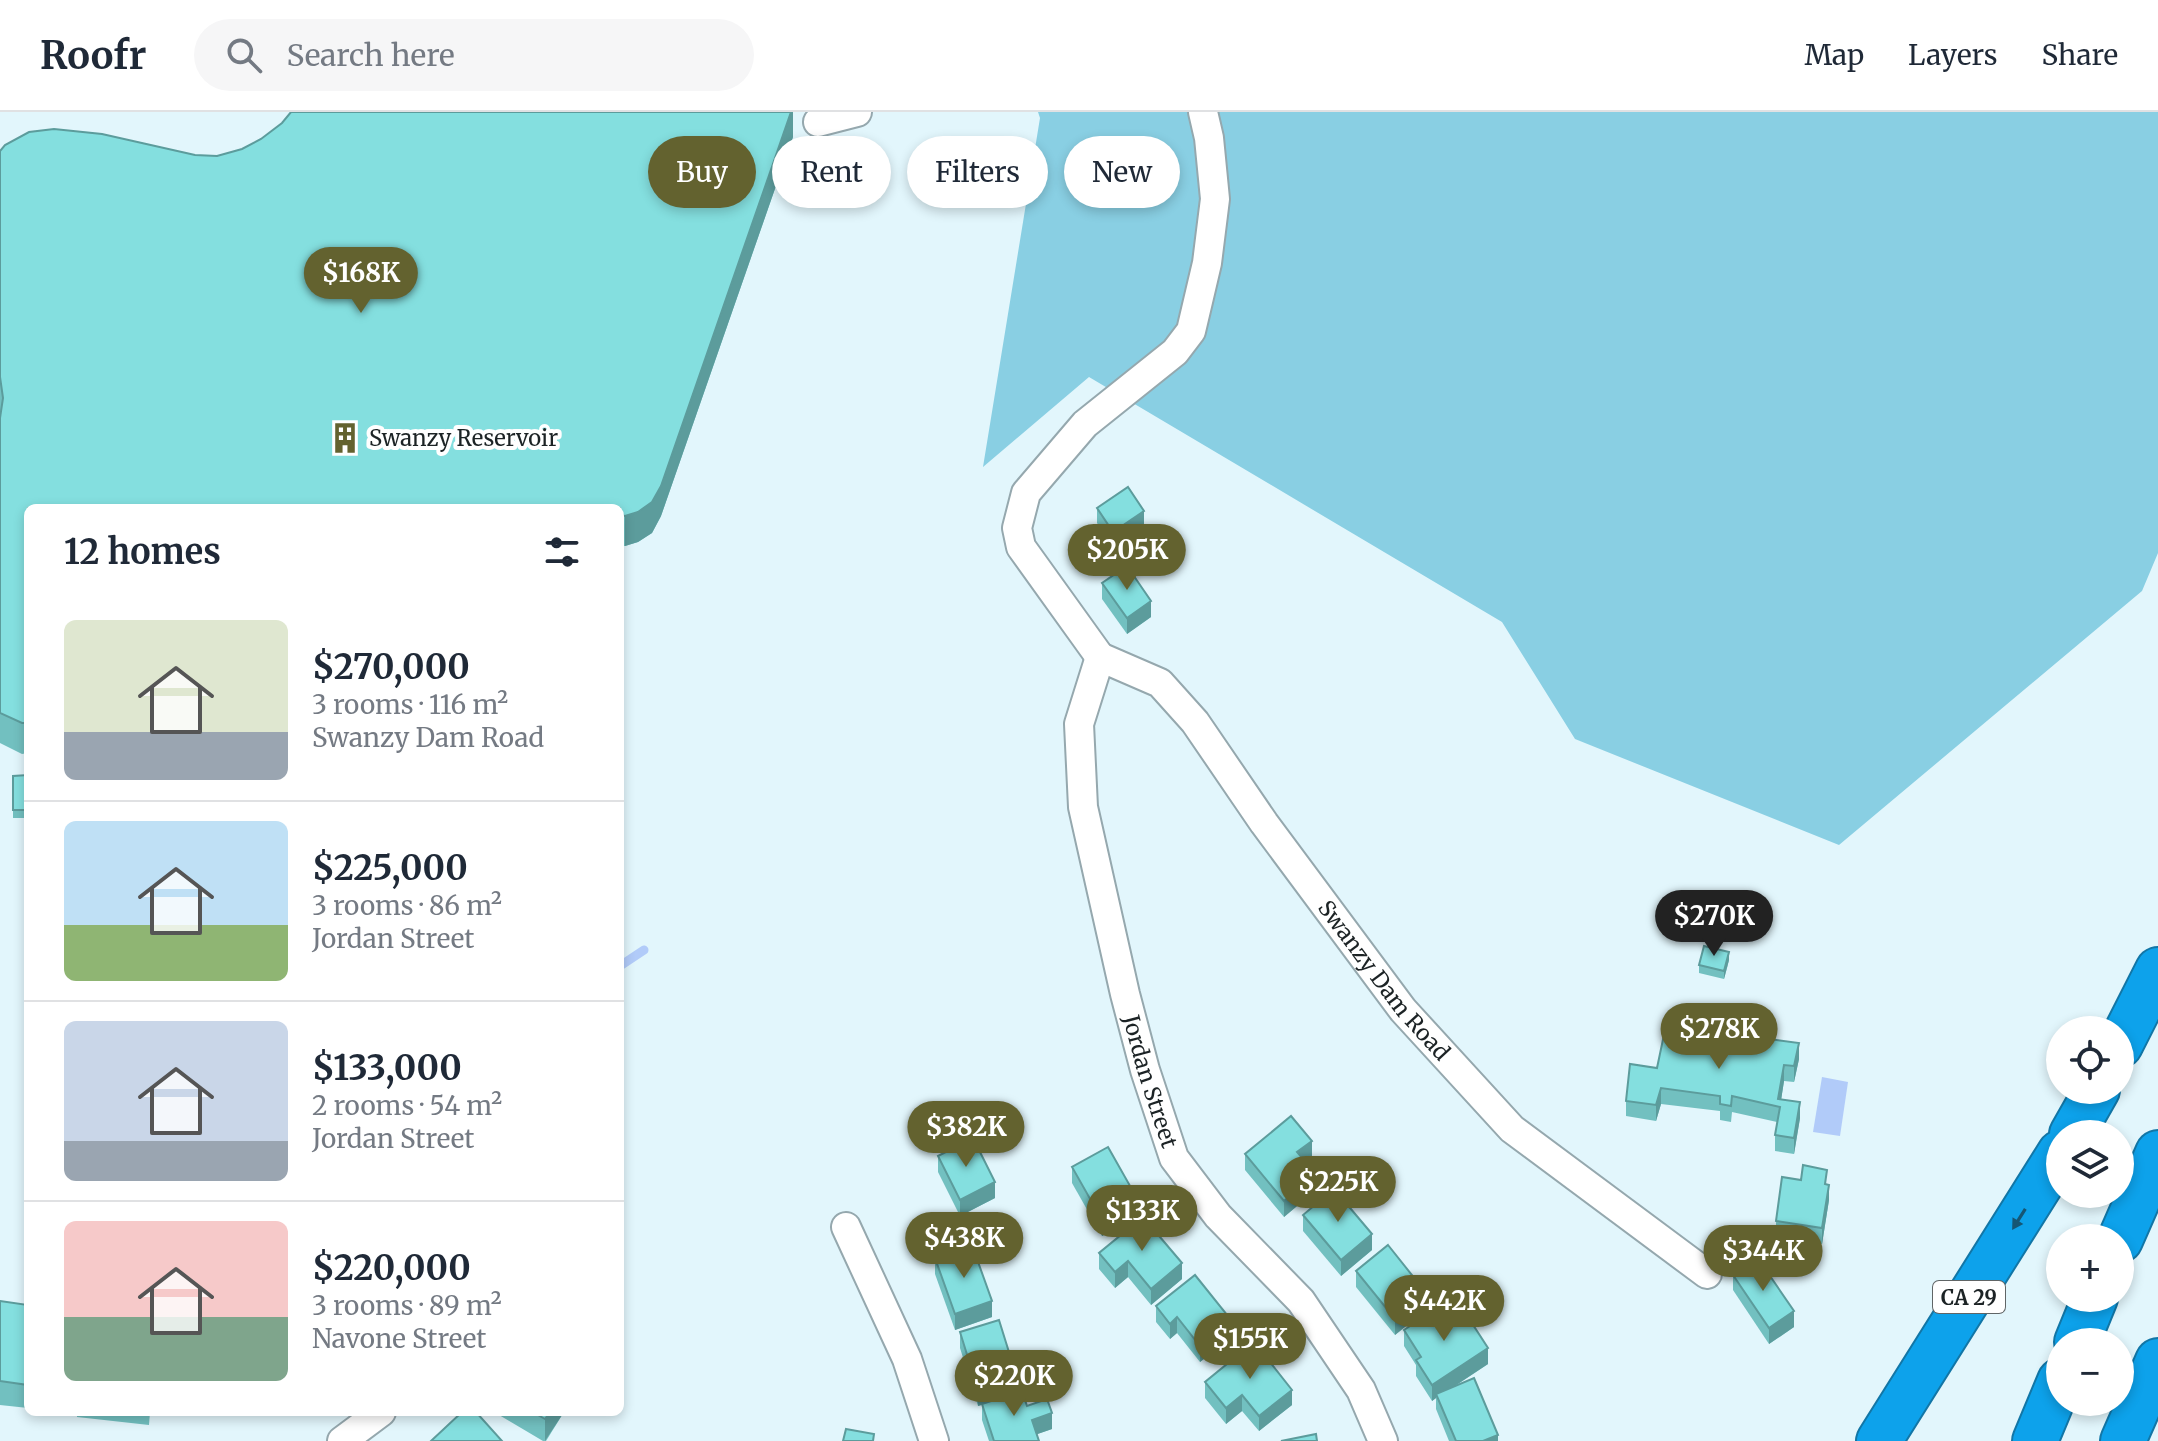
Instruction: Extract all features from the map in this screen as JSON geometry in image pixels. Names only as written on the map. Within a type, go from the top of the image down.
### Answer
[{"type":"highway","points":[[2134,1017],[2158,970]]},
{"type":"highway","points":[[2127,1224],[2158,1153]]},
{"type":"highway","name":"CA 29","points":[[1879,1441],[2046,1175]]},
{"type":"highway","points":[[2123,1441],[2158,1361]]},
{"type":"highway","points":[[2035,1441],[2046,1415]]},
{"type":"street","points":[[818,122],[857,112]]},
{"type":"street","points":[[1100,657],[1021,547],[1017,528],[1026,493],[1085,424],[1175,352],[1191,331],[1207,263],[1215,199],[1203,112]]},
{"type":"street","name":"Swanzy Dam Road","points":[[1100,657],[1160,683],[1195,722],[1264,823],[1403,1010],[1512,1129],[1707,1274]]},
{"type":"street","name":"Jordan Street","points":[[1100,657],[1079,724],[1083,807],[1125,994],[1145,1070],[1174,1158],[1218,1216],[1301,1301],[1361,1390],[1383,1441]]},
{"type":"street","points":[[846,1227],[907,1359],[934,1441]]},
{"type":"street","points":[[342,1441],[376,1416]]},
{"type":"shaded area","points":[[1038,112],[2158,112],[2158,553],[2142,591],[1839,845],[1575,739],[1502,622],[1089,377],[983,467],[1025,208],[1048,208],[1048,136],[1037,136]]},
{"type":"shaded area","points":[[1822,1077],[1848,1082],[1840,1136],[1813,1132]]},
{"type":"building","name":"Swanzy Reservoir","points":[[291,112],[791,112],[783,136],[772,136],[772,167],[661,486],[652,502],[638,512],[625,516],[624,504],[24,504],[22,723],[0,713],[0,418],[3,398],[0,377],[0,151],[29,132],[54,129],[102,134],[195,155],[217,156],[242,149],[261,139]]},
{"type":"building","points":[[1128,487],[1144,511],[1113,532],[1097,508]]},
{"type":"building","points":[[1127,566],[1151,601],[1127,618],[1102,583]]},
{"type":"building","points":[[24,775],[24,810],[13,810],[13,776]]},
{"type":"building","points":[[1704,946],[1729,952],[1724,971],[1699,965]]},
{"type":"building","points":[[1666,1025],[1799,1043],[1794,1066],[1784,1065],[1778,1099],[1800,1102],[1794,1138],[1775,1135],[1780,1107],[1732,1096],[1731,1106],[1720,1104],[1720,1096],[1661,1088],[1656,1105],[1626,1101],[1630,1064],[1657,1068]]},
{"type":"building","points":[[1291,1116],[1312,1141],[1297,1152],[1316,1174],[1284,1201],[1245,1154]]},
{"type":"building","points":[[973,1138],[995,1182],[960,1200],[938,1156]]},
{"type":"building","points":[[1108,1147],[1138,1200],[1102,1220],[1072,1167]]},
{"type":"building","points":[[1803,1165],[1827,1170],[1825,1184],[1829,1185],[1822,1228],[1776,1221],[1782,1177],[1801,1180]]},
{"type":"building","points":[[1334,1189],[1372,1234],[1341,1260],[1303,1215]]},
{"type":"building","points":[[1143,1217],[1182,1263],[1151,1289],[1128,1261],[1115,1272],[1099,1253]]},
{"type":"building","points":[[972,1245],[992,1301],[955,1314],[935,1258]]},
{"type":"building","points":[[1388,1245],[1427,1294],[1395,1319],[1356,1271]]},
{"type":"building","points":[[1757,1257],[1794,1311],[1769,1328],[1733,1275]]},
{"type":"building","points":[[1195,1275],[1232,1321],[1200,1346],[1177,1317],[1170,1324],[1156,1306]]},
{"type":"building","points":[[0,1301],[24,1304],[24,1384],[0,1381]]},
{"type":"building","points":[[1439,1307],[1448,1322],[1464,1311],[1488,1348],[1432,1385],[1416,1360],[1421,1357],[1404,1330]]},
{"type":"building","points":[[999,1320],[1017,1378],[978,1390],[960,1332]]},
{"type":"building","points":[[1254,1342],[1292,1390],[1259,1416],[1242,1395],[1226,1408],[1205,1382]]},
{"type":"building","points":[[1474,1378],[1498,1435],[1483,1441],[1456,1441],[1436,1394]]},
{"type":"building","points":[[1022,1391],[1027,1406],[1047,1399],[1052,1413],[1032,1420],[1039,1441],[994,1441],[982,1404]]},
{"type":"building","points":[[458,1416],[480,1416],[502,1441],[431,1441]]},
{"type":"building","points":[[846,1429],[874,1434],[873,1441],[843,1441]]},
{"type":"building","points":[[1316,1434],[1317,1441],[1281,1441]]},
{"type":"waterway","points":[[624,963],[644,950]]},
{"type":"place","name":"Swanzy Reservoir","points":[[345,438]]}]
